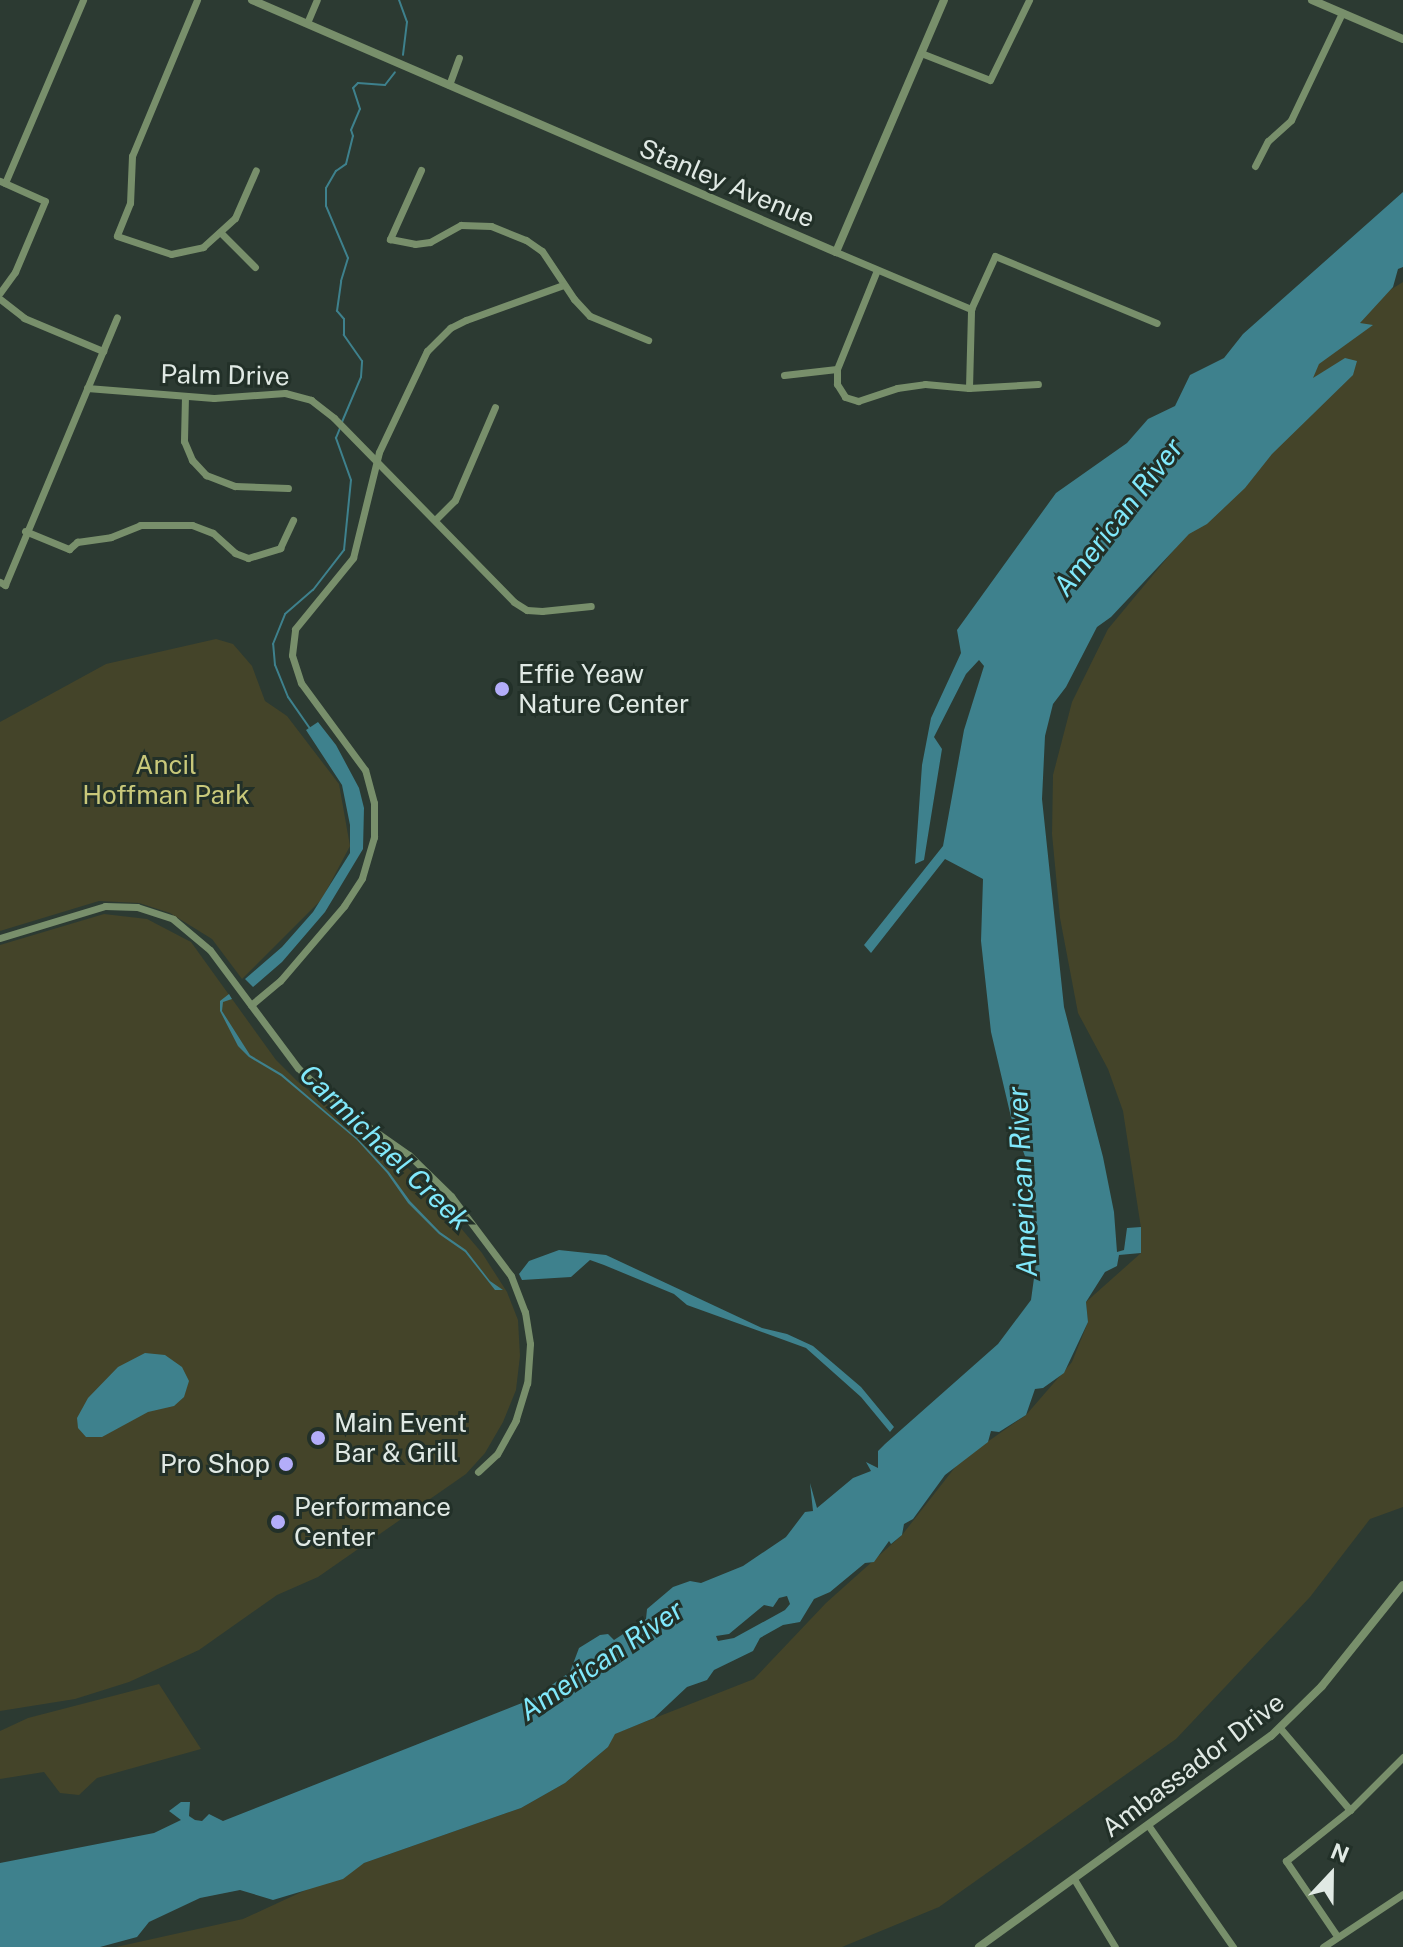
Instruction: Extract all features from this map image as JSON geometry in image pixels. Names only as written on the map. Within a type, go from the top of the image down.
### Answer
[{"type":"street","points":[[83,0],[2,182],[45,201],[15,272],[0,296],[24,318],[103,351]]},
{"type":"street","points":[[197,0],[132,156],[130,203],[117,236],[171,254],[198,249],[221,233],[241,208],[256,170]]},
{"type":"street","name":"Stanley Avenue","points":[[252,0],[971,309]]},
{"type":"street","points":[[307,23],[317,0]]},
{"type":"street","points":[[836,252],[944,0]]},
{"type":"street","points":[[921,53],[990,80],[1029,0]]},
{"type":"street","points":[[1312,0],[1403,39]]},
{"type":"street","points":[[1255,166],[1268,141],[1291,120],[1342,13]]},
{"type":"street","points":[[449,85],[459,58]]},
{"type":"street","points":[[421,170],[390,239],[405,244],[425,243],[461,225],[486,224],[534,245],[554,266],[563,285],[590,316],[648,340]]},
{"type":"street","points":[[221,233],[255,267]]},
{"type":"street","points":[[969,388],[971,309],[995,256],[1157,323]]},
{"type":"street","points":[[877,270],[837,369],[839,389],[853,401],[911,385],[969,388],[1038,384]]},
{"type":"street","points":[[251,1005],[280,981],[344,906],[362,878],[374,837],[374,803],[365,770],[301,683],[292,655],[295,629],[345,572],[353,558],[376,461],[421,360],[438,338],[466,320],[531,300],[563,285]]},
{"type":"street","points":[[0,582],[5,585],[117,317]]},
{"type":"street","points":[[784,375],[837,369]]},
{"type":"street","name":"Palm Drive","points":[[87,388],[234,398],[295,395],[316,403],[435,520],[486,576],[527,610],[591,606]]},
{"type":"street","points":[[185,396],[184,441],[192,460],[206,475],[235,486],[288,488]]},
{"type":"street","points":[[435,520],[455,500],[495,407]]},
{"type":"street","points":[[25,531],[69,549],[77,542],[111,537],[140,525],[192,525],[213,533],[235,553],[248,558],[280,548],[293,520]]},
{"type":"street","points":[[0,938],[94,908],[121,905],[153,911],[180,923],[203,942],[279,1047],[318,1088],[431,1175],[497,1254],[511,1276],[527,1325],[527,1383],[508,1437],[478,1472]]},
{"type":"street","name":"Ambassador Drive","points":[[979,1947],[1280,1728],[1315,1694],[1403,1585]]},
{"type":"street","points":[[1280,1728],[1350,1810]]},
{"type":"street","points":[[1337,1936],[1286,1861],[1350,1810],[1402,1760]]},
{"type":"street","points":[[1148,1825],[1233,1947]]},
{"type":"street","points":[[1074,1879],[1115,1947]]},
{"type":"street","points":[[1323,1947],[1403,1894]]},
{"type":"green space","points":[[1403,282],[1403,1507],[1370,1519],[1310,1597],[1176,1739],[939,1907],[842,1947],[116,1947],[243,1919],[364,1863],[521,1808],[565,1783],[608,1747],[614,1734],[754,1679],[826,1603],[902,1535],[960,1461],[1026,1415],[1072,1362],[1088,1322],[1086,1302],[1141,1253],[1141,1228],[1123,1111],[1108,1069],[1078,1013],[1060,918],[1052,834],[1053,775],[1072,702],[1108,629],[1207,510],[1281,395],[1374,300]]},
{"type":"green space","name":"Ancil Hoffman Park","points":[[216,639],[233,644],[252,666],[265,701],[287,716],[339,784],[350,846],[322,899],[242,979],[212,939],[170,913],[139,903],[99,901],[0,931],[0,722],[106,664]]},
{"type":"green space","points":[[104,914],[147,919],[191,942],[276,1060],[297,1081],[414,1173],[482,1253],[507,1292],[518,1320],[520,1356],[516,1390],[503,1422],[485,1453],[466,1474],[318,1577],[277,1595],[199,1650],[129,1682],[75,1699],[0,1711],[0,945]]},
{"type":"green space","points":[[159,1684],[201,1749],[97,1778],[79,1795],[60,1793],[44,1772],[0,1779],[0,1731],[28,1718]]},
{"type":"water","name":"American River","points":[[1403,192],[1403,267],[1398,269],[1393,287],[1360,323],[1373,325],[1319,364],[1313,378],[1345,358],[1357,361],[1353,375],[1272,454],[1245,488],[1207,524],[1189,534],[1111,617],[1097,627],[1066,687],[1053,704],[1045,736],[1042,799],[1064,1007],[1103,1157],[1114,1212],[1117,1252],[1124,1250],[1127,1228],[1141,1227],[1141,1253],[1119,1255],[1117,1266],[1105,1272],[1086,1302],[1088,1322],[1064,1373],[1043,1388],[1035,1389],[1026,1415],[999,1432],[991,1431],[988,1442],[945,1475],[913,1519],[904,1524],[902,1535],[891,1544],[889,1541],[874,1562],[865,1563],[830,1592],[814,1599],[800,1622],[783,1625],[760,1638],[753,1651],[714,1670],[707,1680],[687,1687],[654,1718],[615,1734],[608,1747],[565,1783],[521,1808],[364,1863],[343,1879],[273,1900],[240,1890],[200,1898],[149,1922],[137,1937],[100,1947],[0,1947],[0,1863],[154,1833],[181,1820],[169,1811],[181,1802],[190,1802],[189,1816],[195,1820],[202,1821],[209,1814],[223,1821],[532,1699],[570,1672],[579,1648],[600,1635],[608,1634],[614,1640],[646,1619],[647,1609],[673,1587],[690,1581],[701,1583],[743,1566],[786,1537],[805,1512],[813,1511],[810,1483],[817,1508],[853,1478],[871,1471],[866,1462],[878,1468],[878,1451],[998,1344],[1031,1300],[1037,1256],[1027,1162],[1011,1117],[991,1032],[981,941],[983,879],[945,859],[871,953],[864,945],[943,846],[964,730],[984,666],[979,660],[966,674],[934,737],[942,749],[924,860],[915,864],[922,765],[931,718],[961,653],[957,630],[1056,493],[1127,443],[1148,419],[1175,406],[1190,375],[1224,358],[1243,334]],"holes":[[[787,1596],[790,1604],[785,1610],[734,1638],[718,1641],[716,1636],[729,1634],[764,1605],[773,1607],[779,1598]]]},
{"type":"water","points":[[318,722],[336,745],[359,788],[364,808],[363,849],[325,912],[282,962],[253,987],[245,979],[282,947],[313,912],[350,853],[350,825],[342,785],[306,730]]},
{"type":"water","name":"Carmichael Creek","points":[[229,994],[232,999],[223,1002],[222,1011],[250,1055],[282,1074],[358,1139],[389,1172],[410,1201],[440,1232],[466,1250],[490,1281],[503,1290],[495,1290],[465,1252],[439,1234],[408,1203],[387,1173],[357,1140],[281,1076],[249,1057],[238,1046],[220,1011],[220,1001]]},
{"type":"water","points":[[559,1250],[606,1255],[762,1328],[787,1334],[813,1346],[861,1387],[894,1427],[890,1432],[861,1397],[806,1348],[687,1305],[674,1294],[604,1265],[590,1260],[571,1277],[522,1280],[519,1274],[529,1261]]},
{"type":"water","points":[[145,1353],[165,1355],[182,1367],[189,1381],[184,1397],[174,1406],[148,1412],[102,1437],[86,1437],[78,1428],[77,1418],[88,1398],[118,1367]]},
{"type":"waterway","name":"Carmichael Creek","points":[[399,0],[407,22],[403,55]]},
{"type":"waterway","name":"Carmichael Creek","points":[[342,422],[361,377],[362,361],[344,335],[344,319],[337,311],[348,258],[326,206],[326,188],[336,171],[346,164],[353,136],[351,130],[360,109],[353,88],[358,83],[385,85],[395,72]]},
{"type":"waterway","name":"Carmichael Creek","points":[[311,730],[288,697],[275,665],[273,644],[285,614],[313,590],[344,550],[351,480],[336,438],[340,428]]},
{"type":"place","name":"Effie Yeaw Nature Center","points":[[502,689]]},
{"type":"place","name":"Main Event Bar & Grill","points":[[318,1438]]},
{"type":"place","name":"Pro Shop","points":[[286,1464]]},
{"type":"place","name":"Performance Center","points":[[278,1522]]}]
